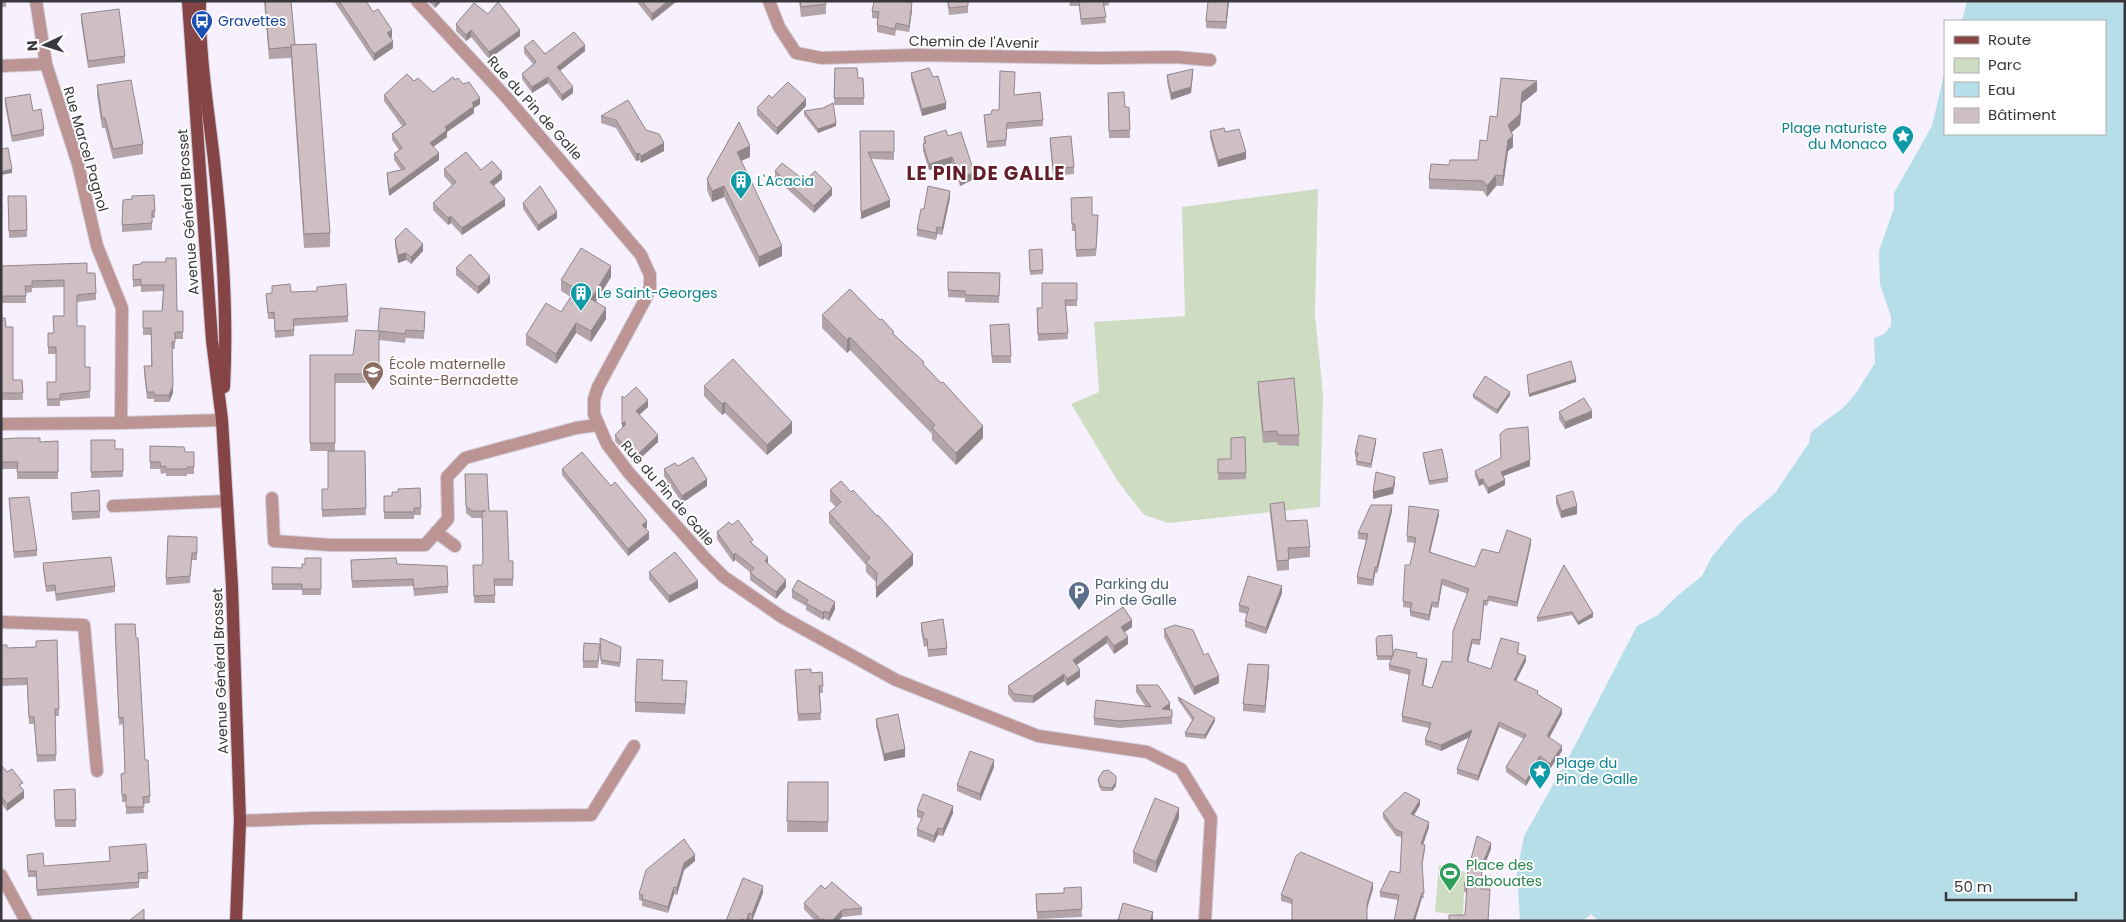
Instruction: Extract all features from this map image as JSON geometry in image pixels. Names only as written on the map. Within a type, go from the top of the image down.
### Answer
[{"type":"main road","name":"Avenue Général Brosset","points":[[188,1],[212,340],[222,420],[227,501],[240,821],[236,921]]},
{"type":"main road","name":"Avenue Général Brosset","points":[[200,1],[214,162],[226,338],[222,420]]},
{"type":"street","name":"Rue Marcel Pagnol","points":[[36,1],[46,64],[78,164],[97,246],[122,308],[121,424]]},
{"type":"street","name":"Rue du Pin de Galle","points":[[417,1],[506,97],[609,216],[647,264],[650,287],[645,300],[605,372],[594,399],[594,414],[597,425],[607,444],[629,473],[704,558],[724,577],[782,616],[859,662],[896,680],[1038,736],[1146,752],[1181,769],[1211,818],[1205,921]]},
{"type":"street","name":"Chemin de l'Avenir","points":[[769,1],[780,27],[796,53],[822,58],[915,55],[1098,58],[1176,57],[1210,60]]},
{"type":"street","points":[[1,66],[46,64]]},
{"type":"street","points":[[1,424],[121,424],[222,420]]},
{"type":"street","points":[[272,498],[274,541],[331,545],[425,545],[448,519],[447,477],[465,458],[576,428],[597,425]]},
{"type":"street","points":[[113,506],[227,501]]},
{"type":"street","points":[[436,532],[455,546]]},
{"type":"street","points":[[1,622],[84,625],[97,771]]},
{"type":"street","points":[[240,821],[316,818],[591,815],[634,746]]},
{"type":"street","points":[[1,875],[26,921]]},
{"type":"green space","points":[[1318,189],[1315,315],[1323,394],[1320,507],[1168,523],[1144,515],[1119,483],[1071,404],[1099,392],[1094,322],[1185,316],[1182,207]]},
{"type":"green space","name":"Place des Babouates","points":[[1439,865],[1465,872],[1463,915],[1435,912]]},
{"type":"water","points":[[1967,1],[2125,1],[2125,921],[1598,921],[1591,914],[1583,921],[1520,921],[1517,871],[1524,836],[1570,755],[1637,626],[1658,615],[1676,597],[1702,576],[1711,558],[1739,524],[1775,493],[1809,443],[1811,432],[1844,407],[1856,393],[1875,363],[1874,338],[1884,334],[1891,326],[1891,316],[1880,285],[1879,251],[1894,208],[1894,193],[1932,126],[1944,74],[1944,135],[2106,135],[2106,20],[1962,20]]},
{"type":"building","points":[[265,1],[291,1],[295,45],[269,49]]},
{"type":"building","points":[[339,1],[366,1],[373,12],[378,9],[392,30],[387,33],[393,41],[374,54]]},
{"type":"building","points":[[642,1],[668,1],[652,14]]},
{"type":"building","points":[[800,1],[826,1],[826,4],[801,7]]},
{"type":"building","points":[[874,1],[903,1],[912,3],[909,26],[896,23],[895,29],[877,25],[879,12],[872,11]]},
{"type":"building","points":[[948,1],[968,1],[968,6],[949,8]]},
{"type":"building","points":[[1079,1],[1103,1],[1106,17],[1081,19]]},
{"type":"building","points":[[1208,1],[1228,1],[1226,22],[1206,21]]},
{"type":"building","points":[[498,2],[520,30],[489,52],[471,30],[466,35],[456,24],[474,3],[488,14]]},
{"type":"building","points":[[119,9],[125,56],[88,61],[81,14]]},
{"type":"building","points":[[574,32],[585,45],[557,67],[573,87],[562,95],[548,77],[532,87],[522,74],[536,62],[524,47],[533,40],[545,54]]},
{"type":"building","points":[[316,44],[330,233],[304,234],[291,45]]},
{"type":"building","points":[[835,68],[857,68],[858,78],[863,78],[864,98],[834,98]]},
{"type":"building","points":[[929,68],[933,77],[938,76],[946,103],[922,109],[911,73]]},
{"type":"building","points":[[1193,69],[1191,87],[1171,93],[1167,75]]},
{"type":"building","points":[[1000,71],[1015,72],[1014,95],[1040,92],[1043,120],[1007,123],[1006,140],[987,142],[984,115],[991,114],[992,110],[999,110]]},
{"type":"building","points":[[407,74],[414,81],[418,78],[433,92],[453,77],[455,80],[458,78],[463,84],[469,82],[480,98],[472,103],[474,106],[445,127],[447,130],[430,143],[439,153],[389,190],[387,173],[405,169],[394,154],[402,148],[392,134],[406,124],[384,95]]},
{"type":"building","points":[[1501,78],[1537,81],[1522,92],[1520,114],[1508,125],[1513,136],[1508,140],[1503,176],[1496,175],[1487,186],[1483,181],[1429,179],[1431,164],[1449,165],[1450,160],[1478,160],[1480,140],[1487,141],[1490,116],[1497,117]]},
{"type":"building","points":[[131,80],[143,144],[113,149],[105,118],[102,118],[97,85]]},
{"type":"building","points":[[788,82],[806,99],[777,128],[757,108],[769,95],[772,98]]},
{"type":"building","points":[[1124,92],[1125,107],[1129,107],[1130,130],[1109,131],[1108,93]]},
{"type":"building","points":[[30,94],[33,111],[41,109],[44,129],[12,136],[5,98]]},
{"type":"building","points":[[628,100],[646,130],[659,134],[664,143],[641,156],[639,153],[636,154],[616,120],[601,116]]},
{"type":"building","points":[[833,103],[836,123],[818,129],[804,111],[823,108]]},
{"type":"building","name":"L'Acacia","points":[[739,122],[750,146],[737,152],[782,246],[759,257],[724,186],[712,191],[707,179]]},
{"type":"building","points":[[1224,128],[1225,132],[1239,129],[1246,152],[1218,160],[1210,131]]},
{"type":"building","points":[[946,130],[948,136],[961,132],[974,172],[960,179],[952,157],[929,164],[923,144],[926,143],[924,137]]},
{"type":"building","points":[[860,131],[894,131],[894,152],[868,152],[890,200],[861,212]]},
{"type":"building","points":[[1071,136],[1074,167],[1053,169],[1050,138]]},
{"type":"building","points":[[8,148],[12,169],[1,172],[1,149]]},
{"type":"building","points":[[466,152],[481,170],[492,161],[502,172],[490,182],[505,199],[462,228],[451,216],[448,218],[433,203],[456,182],[444,169]]},
{"type":"building","points":[[782,163],[805,181],[815,171],[832,188],[814,206],[775,171]]},
{"type":"building","points":[[540,186],[557,212],[538,225],[523,203]]},
{"type":"building","points":[[928,186],[950,191],[942,228],[937,227],[936,233],[917,229],[921,209],[924,209]]},
{"type":"building","points":[[154,195],[155,211],[152,211],[152,223],[122,225],[123,200],[132,199],[132,196]]},
{"type":"building","points":[[8,196],[26,196],[27,230],[9,231]]},
{"type":"building","points":[[1092,197],[1092,215],[1098,215],[1096,249],[1076,250],[1071,198]]},
{"type":"building","points":[[406,228],[423,244],[411,257],[406,253],[398,255],[395,239]]},
{"type":"building","name":"Le Saint-Georges","points":[[581,248],[611,266],[591,299],[606,308],[591,331],[576,323],[556,354],[526,335],[546,303],[561,312],[576,289],[561,280]]},
{"type":"building","points":[[1042,249],[1043,270],[1030,271],[1029,250]]},
{"type":"building","points":[[470,254],[490,276],[478,287],[456,268]]},
{"type":"building","points":[[166,258],[176,258],[177,311],[183,311],[183,332],[175,332],[175,342],[172,342],[173,386],[169,395],[154,395],[154,392],[147,392],[144,366],[152,366],[151,328],[143,328],[143,311],[162,311],[164,285],[141,285],[141,279],[133,280],[133,265],[141,264],[142,262],[166,262]]},
{"type":"building","points":[[87,263],[87,273],[95,273],[96,293],[77,295],[77,326],[85,326],[85,367],[90,367],[90,391],[60,394],[60,399],[47,399],[47,382],[56,382],[56,347],[48,347],[48,333],[54,333],[53,316],[64,316],[64,280],[32,281],[32,286],[25,286],[26,296],[1,296],[1,266]]},
{"type":"building","points":[[948,272],[1000,273],[999,296],[965,295],[965,291],[948,290]]},
{"type":"building","points":[[1042,283],[1077,283],[1077,300],[1065,300],[1068,333],[1038,334],[1037,308],[1042,308]]},
{"type":"building","points":[[290,284],[291,292],[317,291],[317,287],[346,284],[348,316],[293,319],[294,330],[275,331],[274,312],[268,313],[266,294],[272,293],[272,286]]},
{"type":"building","points":[[850,289],[880,320],[882,319],[894,332],[892,333],[924,362],[923,364],[941,383],[943,382],[983,426],[956,453],[932,428],[935,425],[850,337],[847,340],[822,315]]},
{"type":"building","points":[[380,308],[425,312],[424,331],[406,330],[405,334],[379,331],[379,374],[335,374],[335,443],[310,443],[310,355],[353,355],[356,330],[378,331]]},
{"type":"building","points":[[1,318],[5,318],[6,327],[13,327],[13,380],[22,380],[23,393],[1,393]]},
{"type":"building","points":[[1009,324],[1011,356],[992,356],[990,325]]},
{"type":"building","points":[[733,359],[792,422],[767,445],[725,402],[722,404],[704,386]]},
{"type":"building","points":[[1571,361],[1576,379],[1529,394],[1527,375]]},
{"type":"building","points":[[1485,376],[1510,392],[1497,410],[1473,395]]},
{"type":"building","points":[[1294,378],[1299,435],[1278,435],[1277,431],[1263,432],[1258,382]]},
{"type":"building","points":[[636,387],[648,400],[636,411],[658,435],[634,458],[615,435],[625,425],[625,421],[622,424],[622,396],[624,398]]},
{"type":"building","points":[[1584,398],[1592,411],[1565,422],[1559,412]]},
{"type":"building","points":[[1528,427],[1530,460],[1501,472],[1505,480],[1488,488],[1483,479],[1479,480],[1475,471],[1501,458],[1500,434],[1506,429]]},
{"type":"building","points":[[1359,435],[1376,439],[1371,464],[1356,461],[1358,453],[1355,453]]},
{"type":"building","points":[[1245,437],[1246,473],[1218,473],[1218,459],[1231,459],[1231,438]]},
{"type":"building","points":[[40,438],[40,442],[58,441],[58,472],[17,472],[18,462],[1,462],[1,439]]},
{"type":"building","points":[[91,440],[115,440],[115,449],[123,449],[123,471],[91,472]]},
{"type":"building","points":[[150,446],[184,447],[185,452],[194,452],[194,467],[166,469],[166,466],[161,467],[160,462],[150,462]]},
{"type":"building","points":[[1442,449],[1448,478],[1429,481],[1423,453]]},
{"type":"building","points":[[328,451],[365,451],[366,508],[322,510],[322,489],[328,489]]},
{"type":"building","points":[[582,452],[611,486],[615,482],[647,521],[642,525],[649,532],[628,549],[562,469]]},
{"type":"building","points":[[693,457],[707,479],[682,496],[664,469],[675,463],[678,466]]},
{"type":"building","points":[[1376,472],[1395,477],[1393,487],[1373,492]]},
{"type":"building","points":[[465,474],[487,474],[489,511],[507,511],[509,561],[513,561],[513,579],[494,579],[495,595],[474,596],[473,565],[482,565],[483,561],[482,511],[472,511],[466,506]]},
{"type":"building","points":[[841,481],[878,515],[913,554],[876,588],[877,573],[866,562],[870,558],[829,513],[841,502],[830,490]]},
{"type":"building","points":[[420,488],[421,508],[414,508],[414,512],[384,512],[384,496],[392,496],[392,492],[398,492],[398,489]]},
{"type":"building","points":[[99,490],[100,511],[72,512],[71,493]]},
{"type":"building","points":[[1573,491],[1577,506],[1561,511],[1556,496]]},
{"type":"building","points":[[29,497],[37,550],[14,552],[9,498]]},
{"type":"building","points":[[1284,502],[1286,521],[1307,520],[1310,547],[1288,548],[1289,560],[1277,561],[1270,504]]},
{"type":"building","points":[[1371,505],[1392,505],[1373,580],[1357,577],[1368,534],[1358,533]]},
{"type":"building","points":[[1409,506],[1439,510],[1429,552],[1475,567],[1482,549],[1499,553],[1507,530],[1531,539],[1517,602],[1489,596],[1487,601],[1484,600],[1480,640],[1472,639],[1467,661],[1491,669],[1501,638],[1519,643],[1517,653],[1526,656],[1514,680],[1538,691],[1537,694],[1562,709],[1547,736],[1562,746],[1550,764],[1540,756],[1526,781],[1506,767],[1526,735],[1499,722],[1478,776],[1457,769],[1472,730],[1441,745],[1425,740],[1431,723],[1402,716],[1410,670],[1389,665],[1395,649],[1417,653],[1416,657],[1427,659],[1422,685],[1432,688],[1442,661],[1452,662],[1453,631],[1469,589],[1442,579],[1438,603],[1432,602],[1429,615],[1410,611],[1412,603],[1403,601],[1405,565],[1410,565],[1416,538],[1407,536]]},
{"type":"building","points":[[738,520],[753,540],[750,542],[768,557],[765,561],[786,580],[776,592],[750,573],[754,568],[735,553],[733,555],[717,532],[729,522],[732,525]]},
{"type":"building","points":[[168,536],[197,537],[197,553],[192,553],[190,576],[166,578]]},
{"type":"building","points":[[675,552],[698,581],[669,596],[649,572]]},
{"type":"building","points":[[111,557],[115,586],[56,594],[55,585],[46,586],[43,563]]},
{"type":"building","points":[[305,558],[321,558],[321,589],[302,589],[302,584],[272,584],[272,567],[302,568],[302,564],[305,564]]},
{"type":"building","points":[[396,558],[397,564],[447,566],[448,586],[414,589],[413,579],[352,581],[351,560]]},
{"type":"building","points":[[1564,565],[1593,613],[1578,622],[1572,612],[1537,618]]},
{"type":"building","points":[[1248,576],[1282,586],[1266,628],[1245,621],[1249,608],[1239,605]]},
{"type":"building","points":[[798,580],[835,602],[829,613],[824,611],[823,613],[806,603],[808,600],[792,590]]},
{"type":"building","points":[[1123,607],[1132,620],[1121,627],[1128,637],[1114,646],[1107,636],[1073,660],[1080,670],[1067,679],[1064,674],[1033,696],[1014,694],[1008,686]]},
{"type":"building","points":[[943,619],[947,648],[928,650],[927,639],[924,639],[921,623]]},
{"type":"building","points":[[115,624],[135,624],[136,638],[138,638],[145,760],[148,760],[150,796],[143,797],[144,807],[126,807],[126,795],[122,795],[121,774],[125,773],[123,717],[119,718]]},
{"type":"building","points":[[1175,625],[1193,630],[1204,655],[1208,653],[1219,676],[1194,687],[1164,629]]},
{"type":"building","points":[[1392,635],[1393,656],[1377,656],[1376,639],[1378,636]]},
{"type":"building","points":[[600,638],[621,647],[620,663],[601,660]]},
{"type":"building","points":[[57,640],[59,709],[55,709],[56,755],[37,755],[34,717],[29,717],[27,678],[1,679],[1,645],[7,645],[7,648],[36,647],[36,641]]},
{"type":"building","points":[[584,643],[600,644],[598,661],[583,661]]},
{"type":"building","points":[[637,659],[663,660],[662,680],[687,681],[685,704],[635,702]]},
{"type":"building","points":[[1248,664],[1269,665],[1265,706],[1243,704]]},
{"type":"building","points":[[811,669],[811,673],[822,672],[823,686],[819,686],[821,713],[798,714],[795,670]]},
{"type":"building","points":[[1136,685],[1158,685],[1170,703],[1162,709],[1172,710],[1172,717],[1120,721],[1094,718],[1096,700],[1151,707]]},
{"type":"building","points":[[1178,697],[1215,718],[1205,735],[1185,733],[1194,718]]},
{"type":"building","points":[[898,714],[905,749],[884,754],[876,719]]},
{"type":"building","points":[[970,751],[994,760],[980,794],[957,785]]},
{"type":"building","points":[[1,765],[7,772],[12,769],[23,783],[19,785],[24,791],[7,804],[1,796]]},
{"type":"building","points":[[1108,770],[1116,776],[1116,782],[1112,788],[1102,787],[1098,779],[1103,771]]},
{"type":"building","points":[[788,782],[828,782],[828,822],[787,821]]},
{"type":"building","points":[[75,789],[76,820],[55,820],[54,790]]},
{"type":"building","points":[[1405,792],[1420,800],[1411,814],[1429,822],[1421,844],[1425,845],[1422,863],[1424,893],[1422,893],[1413,921],[1394,921],[1399,895],[1380,892],[1390,871],[1400,873],[1402,832],[1396,830],[1383,813]]},
{"type":"building","points":[[923,794],[953,806],[943,829],[938,828],[934,836],[917,829],[924,813],[917,810]]},
{"type":"building","points":[[1155,798],[1179,808],[1156,862],[1133,852]]},
{"type":"building","points":[[1477,836],[1491,843],[1482,865],[1481,889],[1490,889],[1488,921],[1449,921],[1449,915],[1465,915],[1467,887],[1464,886]]},
{"type":"building","points":[[684,839],[695,855],[684,863],[677,888],[674,887],[668,907],[642,899],[643,895],[639,894],[646,870]]},
{"type":"building","points":[[146,844],[148,872],[138,873],[139,882],[37,890],[36,871],[28,871],[27,855],[43,853],[44,866],[110,861],[109,847]]},
{"type":"building","points":[[1301,852],[1373,883],[1367,904],[1367,921],[1292,921],[1292,899],[1281,895],[1296,856]]},
{"type":"building","points":[[743,878],[763,886],[752,914],[749,913],[746,921],[741,919],[740,921],[726,921]]},
{"type":"building","points":[[832,882],[862,908],[842,910],[832,921],[821,920],[804,903],[821,885],[825,889]]},
{"type":"building","points":[[1081,887],[1082,909],[1037,912],[1036,894],[1064,893],[1064,888]]},
{"type":"building","points":[[1123,903],[1153,912],[1150,921],[1118,921]]},
{"type":"building","points":[[144,909],[144,921],[129,921]]},
{"type":"place","name":"Gravettes","points":[[202,40]]},
{"type":"place","name":"Plage naturiste du Monaco","points":[[1903,155]]},
{"type":"place","name":"L'Acacia","points":[[741,200]]},
{"type":"place","name":"Le Saint-Georges","points":[[581,312]]},
{"type":"place","name":"École maternelle Sainte-Bernadette","points":[[373,391]]},
{"type":"place","name":"Parking du Pin de Galle","points":[[1079,611]]},
{"type":"place","name":"Plage du Pin de Galle","points":[[1540,790]]},
{"type":"place","name":"Place des Babouates","points":[[1450,892]]},
{"type":"district","name":"LE PIN DE GALLE","points":[[986,173]]}]
